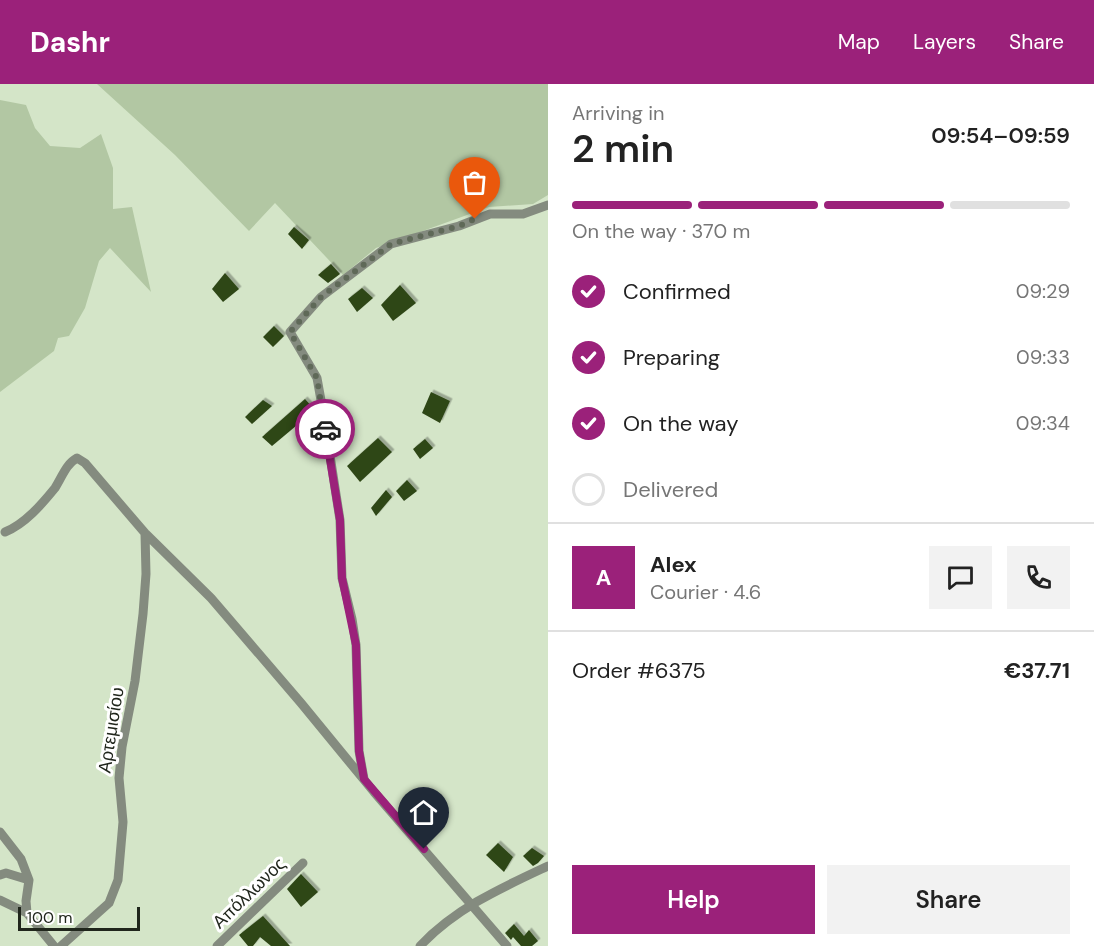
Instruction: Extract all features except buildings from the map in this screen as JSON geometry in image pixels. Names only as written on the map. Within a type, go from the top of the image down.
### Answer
[{"type":"street","points":[[364,779],[359,751],[356,645],[342,578],[340,520],[324,417],[317,378],[290,332],[321,297],[391,244],[459,226],[490,214],[523,214],[548,205]]},
{"type":"street","points":[[5,532],[15,528],[37,508],[54,488],[71,461],[77,458],[84,463],[145,533],[210,598],[507,946]]},
{"type":"street","name":"Αρτεμισίου","points":[[62,946],[110,903],[118,880],[123,822],[119,778],[143,614],[146,574],[145,533]]},
{"type":"street","points":[[0,832],[21,859],[29,880],[27,913]]},
{"type":"street","name":"Απόλλωνος","points":[[217,946],[303,863]]},
{"type":"street","points":[[420,946],[470,905],[548,866]]},
{"type":"street","points":[[0,875],[6,873],[29,880]]},
{"type":"street","points":[[0,900],[27,913],[54,946]]},
{"type":"green space","points":[[97,84],[548,84],[548,195],[533,204],[489,207],[376,248],[343,275],[275,203],[249,231],[175,155]]},
{"type":"green space","points":[[0,100],[26,105],[35,128],[50,146],[80,148],[101,134],[113,168],[113,209],[132,207],[151,292],[110,248],[99,261],[85,308],[69,336],[58,338],[54,351],[0,392]]},
{"type":"way so far","points":[[325,429],[317,378],[290,332],[321,297],[391,244],[459,226],[475,219]]},
{"type":"route","points":[[325,429],[340,520],[342,578],[356,645],[359,751],[364,779],[424,849]]}]
